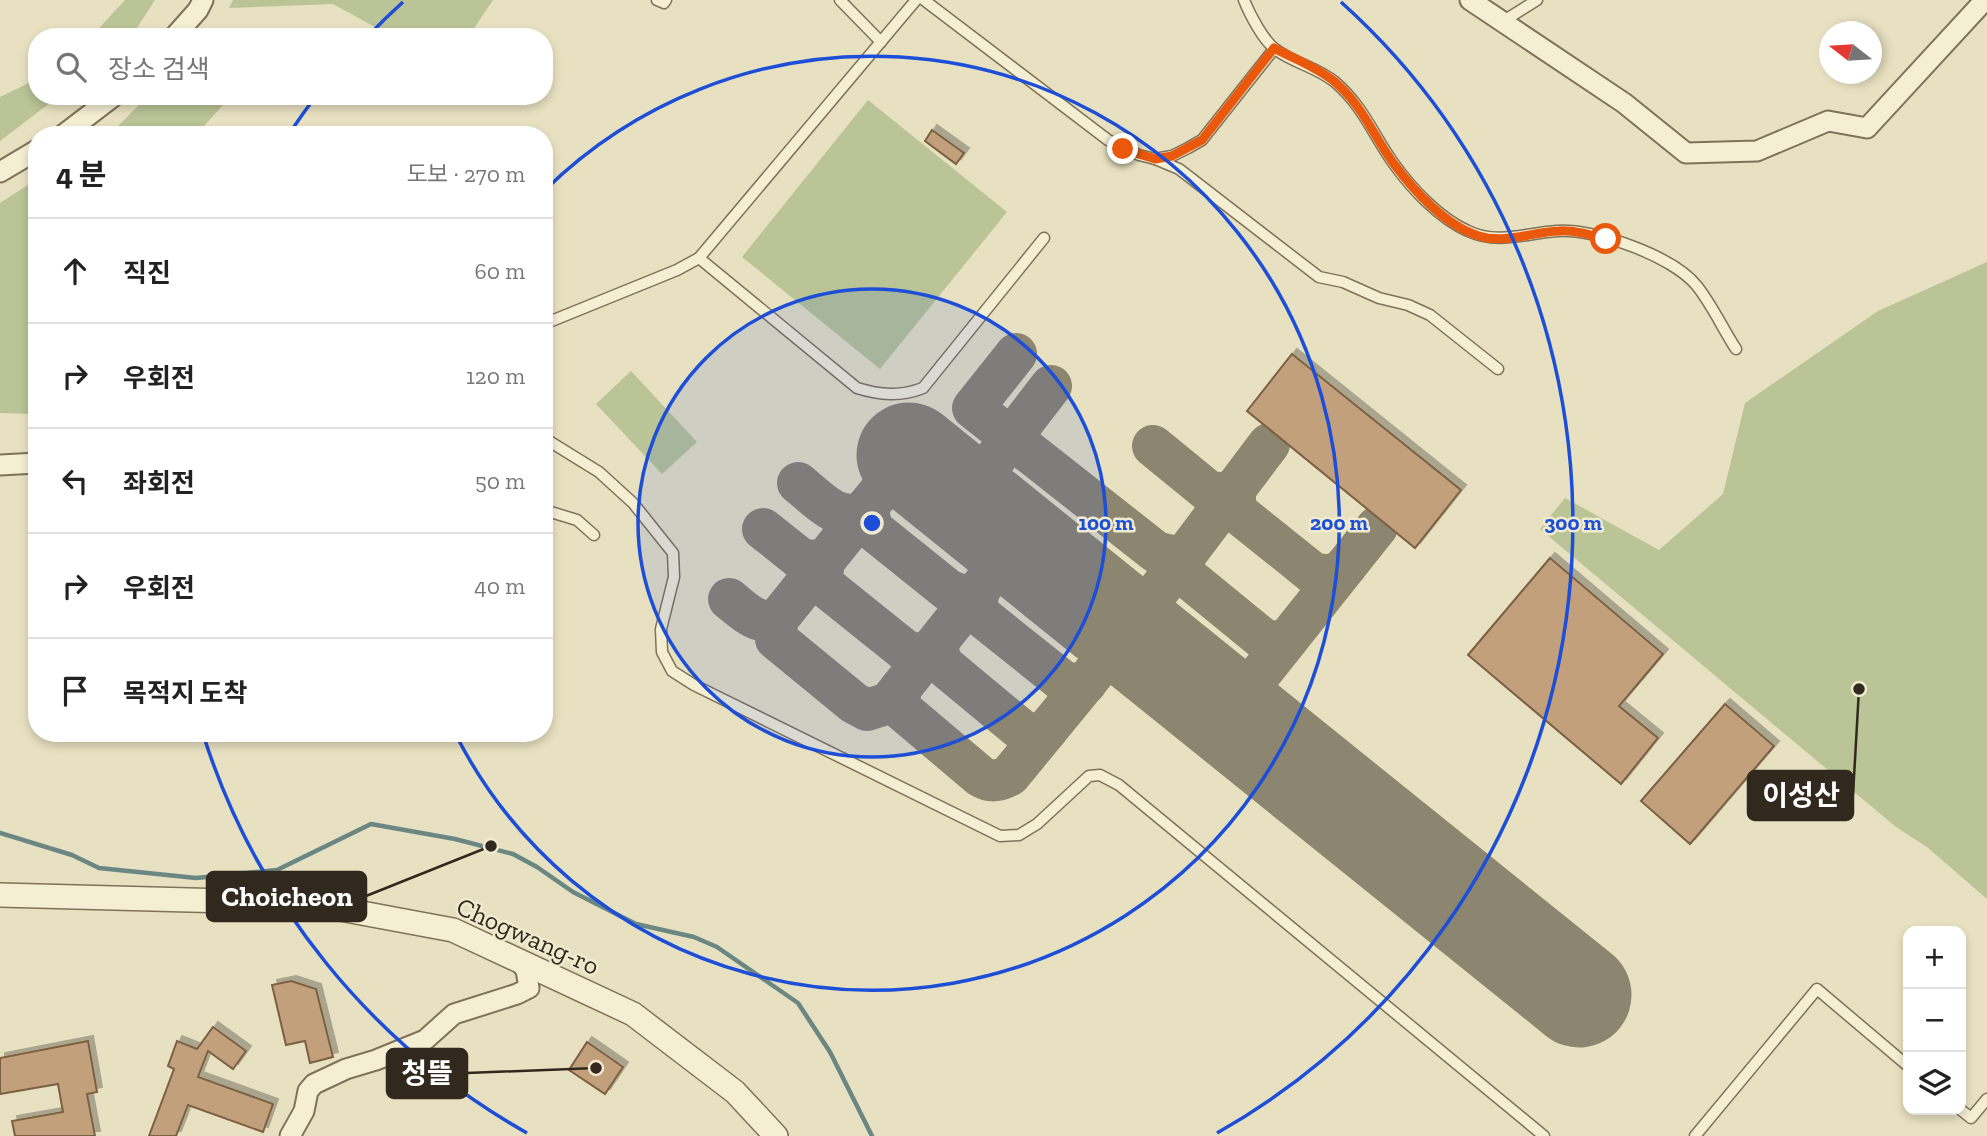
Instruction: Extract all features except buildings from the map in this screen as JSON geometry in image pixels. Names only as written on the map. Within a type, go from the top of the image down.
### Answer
[{"type":"street","points":[[182,28],[204,0]]},
{"type":"street","points":[[1469,0],[1624,103],[1686,153],[1757,151],[1828,121],[1867,128],[1985,0]]},
{"type":"street","points":[[75,126],[102,105]]},
{"type":"street","points":[[0,172],[28,155]]},
{"type":"street","points":[[0,465],[28,463]]},
{"type":"street","name":"Chogwang-ro","points":[[0,895],[308,903],[453,930],[633,1014],[735,1092],[776,1136]]},
{"type":"street","points":[[290,1136],[304,1111],[308,1091],[314,1084],[346,1069],[425,1040],[454,1014],[517,995],[529,988],[527,970],[519,961]]},
{"type":"lane","points":[[657,0],[664,3],[666,0]]},
{"type":"lane","points":[[840,0],[881,43]]},
{"type":"lane","points":[[553,320],[677,270],[699,258],[916,0]]},
{"type":"lane","points":[[924,0],[1108,140],[1131,152],[1179,169],[1319,277],[1342,282],[1430,315],[1498,369]]},
{"type":"lane","points":[[1244,0],[1274,48],[1315,68],[1335,82],[1368,120],[1394,163],[1419,193],[1451,221],[1481,236],[1503,238],[1560,230],[1621,243],[1653,255],[1676,268],[1697,287],[1736,349]]},
{"type":"lane","points":[[1501,23],[1537,0]]},
{"type":"lane","points":[[1155,159],[1172,156],[1202,140],[1274,48]]},
{"type":"lane","points":[[699,258],[857,388],[880,395],[908,394],[923,388],[1044,238]]},
{"type":"lane","points":[[553,442],[599,472],[634,503],[673,553],[674,577],[661,629],[662,652],[672,671],[694,685],[1000,836],[1018,835],[1037,824],[1088,776],[1100,775],[1119,785],[1544,1136]]},
{"type":"lane","points":[[553,513],[577,520],[594,535]]},
{"type":"lane","points":[[1695,1136],[1817,989],[1903,1062]]},
{"type":"lane","points":[[1966,1114],[1971,1118],[1987,1099]]},
{"type":"green space","points":[[125,0],[155,0],[137,28],[99,28]]},
{"type":"green space","points":[[233,0],[493,0],[474,28],[377,28],[333,4],[229,8]]},
{"type":"green space","points":[[28,83],[28,105],[47,105],[0,141],[0,97]]},
{"type":"green space","points":[[868,100],[1007,212],[880,369],[742,257]]},
{"type":"green space","points":[[139,105],[223,105],[204,126],[118,126]]},
{"type":"green space","points":[[28,185],[28,414],[0,413],[0,203]]},
{"type":"green space","points":[[1987,262],[1987,899],[1927,847],[1896,827],[1540,529],[1565,498],[1659,550],[1723,494],[1745,403],[1878,311]]},
{"type":"green space","points":[[631,371],[697,442],[662,474],[596,404]]},
{"type":"waterway","points":[[0,833],[72,855],[99,868],[196,878],[277,870],[371,824],[455,839],[513,854],[573,892],[636,924],[694,937],[717,947],[798,1003],[830,1052],[872,1136]]},
{"type":"taxiway","points":[[1016,354],[973,408],[1156,552],[1176,557],[1187,553]]},
{"type":"taxiway","points":[[964,499],[1051,386]]},
{"type":"taxiway","points":[[901,688],[899,698],[902,710],[980,776],[995,780],[1010,775],[1128,631],[1269,444]]},
{"type":"taxiway","points":[[1153,446],[1208,491],[1222,494],[1235,489],[1238,513],[1314,574],[1335,576],[1346,566]]},
{"type":"taxiway","points":[[909,455],[777,620],[776,639],[854,703],[867,710],[889,703],[1017,542]]},
{"type":"taxiway","points":[[798,483],[835,511],[853,515],[862,513]]},
{"type":"taxiway","points":[[867,507],[872,529],[948,590],[965,597],[978,591]]},
{"type":"taxiway","points":[[1229,713],[1377,527]]},
{"type":"taxiway","points":[[763,529],[802,560],[824,561],[822,576],[826,587],[907,652],[918,654],[931,650]]},
{"type":"taxiway","points":[[1183,558],[1186,576],[1263,639],[1271,642],[1287,640]]},
{"type":"taxiway","points":[[978,591],[977,605],[980,615],[1060,679],[1068,684],[1086,683]]},
{"type":"taxiway","points":[[729,599],[757,619],[777,620]]},
{"type":"taxiway","points":[[939,641],[938,653],[943,665],[1025,733],[1034,734],[1047,730]]},
{"type":"runway","points":[[909,455],[1579,995]]},
{"type":"place","name":"이성산","points":[[1859,689]]},
{"type":"place","name":"Choicheon","points":[[491,846]]},
{"type":"place","name":"청뜰","points":[[596,1068]]},
{"type":"route","points":[[1123,149],[1155,159],[1172,156],[1202,140],[1274,48],[1315,68],[1335,82],[1368,120],[1394,163],[1419,193],[1467,231],[1496,238],[1560,230],[1606,239]]}]
